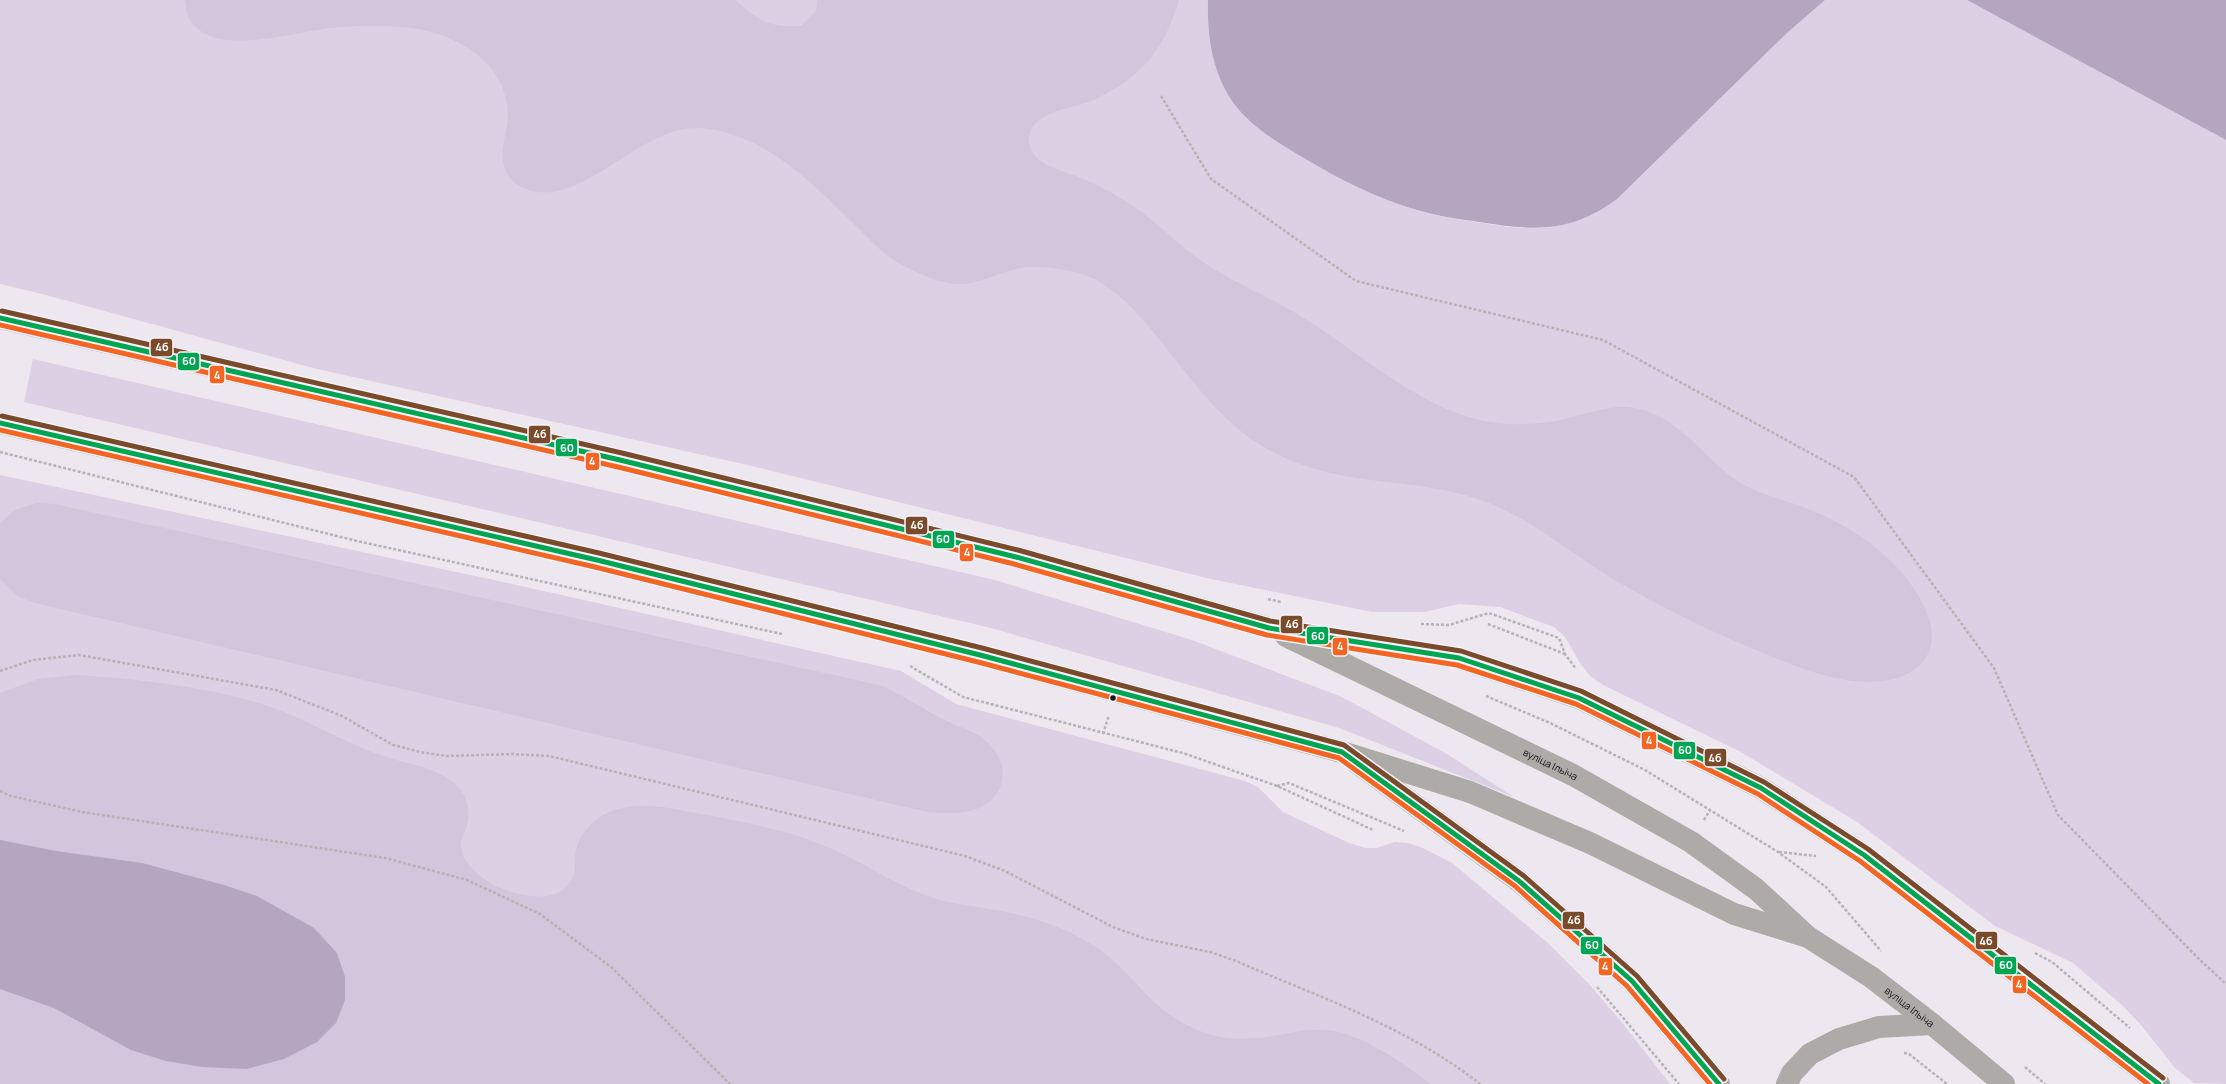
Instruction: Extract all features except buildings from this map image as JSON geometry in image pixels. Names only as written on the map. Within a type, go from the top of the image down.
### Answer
[{"type":"main road","points":[[0,318],[666,471],[1016,557],[1269,628],[1458,658],[1579,698],[1761,788],[1864,855],[2160,1084]]},
{"type":"main road","name":"вуліца Ільіча","points":[[8,424],[597,560],[980,655],[1342,752],[1470,792],[1590,843],[1734,914],[1808,938]]},
{"type":"main road","name":"вуліца Ільіча","points":[[1269,628],[1573,775],[1691,842],[1756,889],[1808,938],[1871,977],[1932,1024],[2004,1084]]},
{"type":"main road","points":[[1342,752],[1525,885],[1632,981],[1719,1084]]},
{"type":"main road","points":[[1787,1084],[1792,1073],[1810,1054],[1839,1040],[1879,1027],[1932,1024]]},
{"type":"path","points":[[1160,96],[1211,179],[1356,281],[1602,340],[1854,477],[1994,668],[2058,815],[2197,957],[2226,984]]},
{"type":"path","points":[[0,452],[357,541],[785,635]]},
{"type":"path","points":[[1488,624],[1565,654]]},
{"type":"path","points":[[0,671],[33,660],[79,655],[276,690],[342,716],[393,745],[420,752],[447,756],[512,754],[549,756],[965,856],[1004,871],[1113,927],[1146,938],[1210,952],[1236,961],[1389,1027],[1430,1049],[1480,1084]]},
{"type":"path","points":[[909,665],[963,697],[1183,753],[1277,786],[1373,830]]},
{"type":"path","points":[[1486,696],[1550,723],[1646,770],[1778,852],[1826,887]]},
{"type":"path","points":[[1277,786],[1289,783],[1408,833]]},
{"type":"path","points":[[0,791],[11,796],[82,812],[385,858],[467,880],[540,914],[611,967],[730,1084]]},
{"type":"path","points":[[1778,852],[1822,857]]},
{"type":"path","points":[[2052,962],[2128,1025]]},
{"type":"path","points":[[1596,985],[1679,1084]]},
{"type":"path","points":[[1897,1051],[1909,1054],[1947,1084]]},
{"type":"shaded area","points":[[0,0],[1208,0],[1209,36],[1217,71],[1234,104],[1251,122],[1270,137],[1302,157],[1344,180],[1387,200],[1449,218],[1500,226],[1539,228],[1573,222],[1596,212],[1617,199],[1787,33],[1825,0],[1967,0],[2226,140],[2226,1084],[2194,1083],[2175,1068],[2141,1025],[2124,1007],[2073,963],[1995,926],[1857,822],[1741,752],[1603,685],[1590,676],[1580,663],[1565,637],[1554,627],[1500,607],[1459,604],[1425,612],[1372,612],[1211,579],[752,466],[313,368],[46,295],[0,284]]},
{"type":"shaded area","points":[[185,0],[736,0],[751,13],[766,22],[782,26],[801,26],[816,11],[817,0],[1179,0],[1165,36],[1152,56],[1135,74],[1124,83],[1094,100],[1052,113],[1042,118],[1035,125],[1030,133],[1029,143],[1032,151],[1043,163],[1089,181],[1117,196],[1139,210],[1198,259],[1231,279],[1299,315],[1397,382],[1438,405],[1459,414],[1497,423],[1535,424],[1560,420],[1602,409],[1627,407],[1645,410],[1660,417],[1675,426],[1713,461],[1739,482],[1762,493],[1803,507],[1841,524],[1877,549],[1893,563],[1919,597],[1930,622],[1932,635],[1931,647],[1925,659],[1913,671],[1893,679],[1882,681],[1850,681],[1819,674],[1789,663],[1706,628],[1637,593],[1524,520],[1489,503],[1460,494],[1431,488],[1344,476],[1316,469],[1287,459],[1259,444],[1223,415],[1207,398],[1147,324],[1131,307],[1112,290],[1083,274],[1056,269],[1029,267],[965,284],[950,283],[925,276],[900,264],[886,255],[839,209],[785,162],[765,149],[744,139],[722,132],[699,128],[677,131],[655,139],[590,178],[568,188],[547,192],[526,189],[512,180],[507,174],[504,166],[503,147],[508,115],[506,98],[500,82],[491,68],[479,56],[465,46],[450,38],[434,33],[417,29],[385,26],[353,26],[332,28],[254,40],[233,40],[214,37],[198,30],[188,16]]},
{"type":"shaded area","points":[[1208,0],[1825,0],[1787,33],[1617,199],[1581,219],[1557,226],[1528,228],[1440,216],[1387,200],[1330,173],[1260,130],[1234,104],[1217,71],[1209,36]]},
{"type":"shaded area","points":[[1967,0],[2226,0],[2226,140]]},
{"type":"shaded area","points":[[33,359],[995,580],[1192,640],[1342,697],[1447,754],[1514,797],[1339,728],[991,628],[24,402]]},
{"type":"shaded area","points":[[0,475],[508,583],[901,671],[956,704],[1245,781],[1258,787],[1283,812],[1349,843],[1365,848],[1376,848],[1395,842],[1408,843],[1423,848],[1452,863],[1548,943],[1589,984],[1624,1025],[1670,1084],[0,1084]]},
{"type":"shaded area","points":[[36,503],[55,504],[879,685],[985,740],[996,752],[1000,761],[1002,779],[1000,788],[988,802],[979,808],[967,812],[927,812],[35,603],[17,596],[0,579],[0,523],[15,510]]},
{"type":"shaded area","points":[[75,675],[174,685],[248,700],[285,712],[366,750],[428,769],[446,777],[458,787],[467,803],[468,820],[461,841],[464,858],[482,878],[498,887],[515,893],[546,896],[563,890],[569,883],[574,873],[576,849],[582,836],[599,818],[609,812],[647,806],[738,821],[785,832],[815,842],[844,854],[896,882],[937,899],[1019,915],[1065,930],[1084,940],[1109,957],[1167,1013],[1179,1021],[1200,1031],[1215,1036],[1239,1039],[1264,1037],[1308,1030],[1339,1032],[1381,1050],[1395,1058],[1431,1084],[0,1084],[0,693],[38,679]]},
{"type":"shaded area","points":[[0,840],[56,851],[142,863],[224,885],[257,896],[314,928],[337,953],[345,977],[345,1000],[336,1023],[317,1042],[284,1059],[247,1069],[202,1067],[166,1061],[131,1050],[54,1008],[0,989]]},
{"type":"transit line","name":"4б","points":[[2,311],[622,453],[1018,550],[1270,621],[1461,651],[1581,691],[1764,782],[1868,849],[2163,1078]]},
{"type":"transit line","name":"60","points":[[0,318],[620,460],[1016,557],[1269,628],[1459,658],[1579,698],[1761,788],[1864,855],[2159,1084]]},
{"type":"transit line","name":"4","points":[[0,325],[618,467],[1014,564],[1267,635],[1457,665],[1576,704],[1758,794],[1860,861],[2148,1084]]},
{"type":"transit line","name":"4б","points":[[2,416],[599,553],[982,648],[1344,745],[1524,876],[1637,976],[1724,1079]]},
{"type":"transit line","name":"60","points":[[0,423],[597,560],[980,655],[1342,752],[1519,881],[1632,981],[1719,1084]]},
{"type":"transit line","name":"4","points":[[0,430],[595,567],[978,662],[1339,758],[1515,886],[1627,986],[1710,1084]]}]
